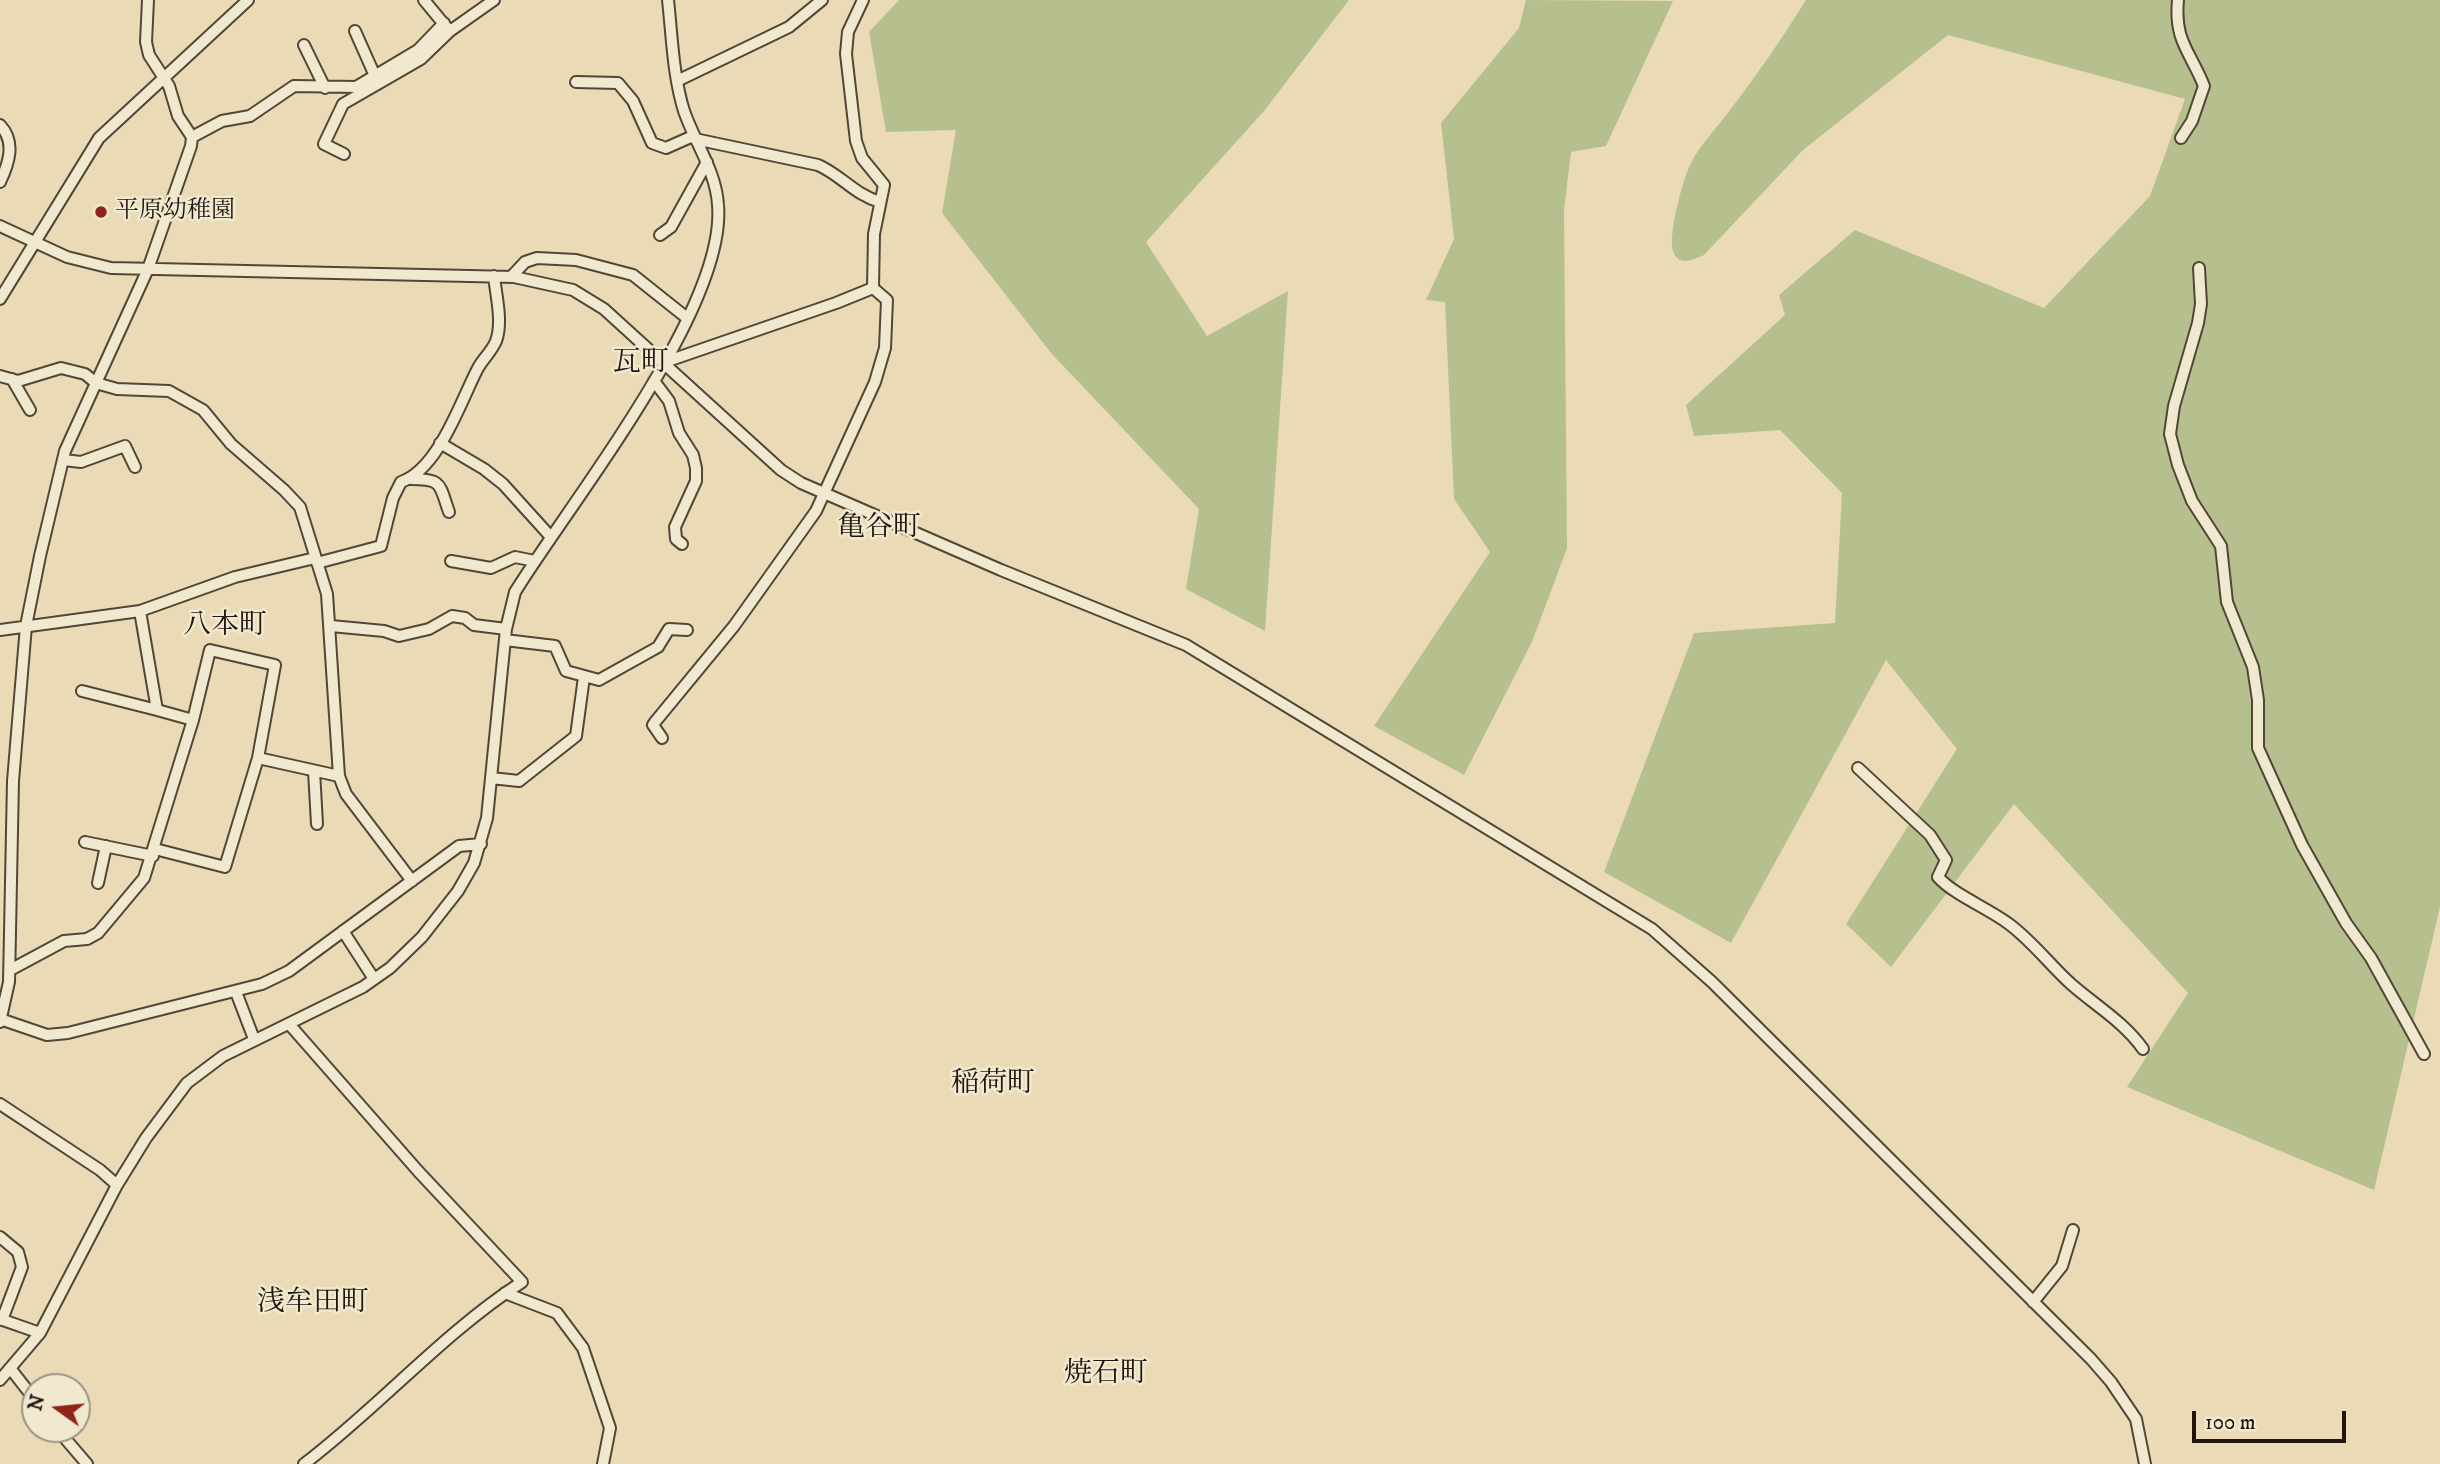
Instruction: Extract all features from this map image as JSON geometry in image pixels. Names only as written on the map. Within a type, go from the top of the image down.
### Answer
[{"type":"street","points":[[148,0],[146,42],[149,55],[164,78],[178,116],[192,137]]},
{"type":"street","points":[[0,299],[99,138],[247,0]]},
{"type":"street","points":[[424,0],[447,27]]},
{"type":"street","points":[[481,844],[459,846],[289,971],[236,992],[47,1035],[0,1020],[10,970],[13,781],[26,626],[64,460],[148,269],[180,183],[192,137],[222,121],[250,116],[294,86],[356,87],[418,50],[447,27],[494,0]]},
{"type":"street","points":[[660,0],[670,15]]},
{"type":"street","points":[[0,1380],[40,1333],[117,1185],[146,1138],[187,1083],[223,1056],[340,1000],[374,979],[422,937],[439,917],[458,891],[481,844],[491,778],[505,634],[515,593],[654,381],[687,318],[712,254],[719,205],[707,162],[694,137],[677,80],[668,0]]},
{"type":"street","points":[[677,80],[789,27],[822,0]]},
{"type":"street","points":[[863,0],[848,33],[846,54],[856,141],[862,158],[884,185],[874,234],[873,288]]},
{"type":"street","points":[[2178,0],[2176,18],[2180,43],[2195,64],[2204,86],[2192,121],[2181,138]]},
{"type":"street","points":[[344,154],[324,144],[344,104],[421,60],[447,27]]},
{"type":"street","points":[[355,31],[375,76]]},
{"type":"street","points":[[304,45],[325,88]]},
{"type":"street","points":[[576,82],[618,83],[633,101],[652,143],[666,148],[694,137],[818,165],[829,170],[863,197],[880,202]]},
{"type":"street","points":[[0,125],[6,132],[10,149],[0,182]]},
{"type":"street","points":[[660,235],[671,227],[707,162]]},
{"type":"street","points":[[0,226],[93,266],[511,276],[551,283],[586,297],[665,362],[781,470],[825,495],[1186,645],[1652,929],[1712,982],[2112,1382],[2136,1419],[2145,1464]]},
{"type":"street","points":[[511,276],[524,262],[537,258],[576,260],[632,275],[687,318]]},
{"type":"street","points":[[2199,268],[2201,304],[2198,323],[2174,406],[2170,434],[2192,501],[2221,547],[2227,602],[2253,667],[2258,700],[2258,748],[2302,845],[2346,923],[2371,958],[2424,1054]]},
{"type":"street","points":[[411,479],[453,426],[478,367],[495,341],[498,320],[494,276]]},
{"type":"street","points":[[665,362],[873,288]]},
{"type":"street","points":[[662,738],[653,725],[655,722],[741,617],[825,495],[875,382],[885,348],[887,300],[873,288]]},
{"type":"street","points":[[0,376],[18,381],[61,368],[85,374],[96,383],[117,389],[169,391],[202,410],[231,444],[300,507],[327,594],[339,776],[346,794],[412,881]]},
{"type":"street","points":[[12,379],[30,410]]},
{"type":"street","points":[[654,381],[670,401],[679,433],[693,455],[696,468],[695,481],[675,527],[676,539],[682,544]]},
{"type":"street","points":[[440,443],[503,484],[550,536]]},
{"type":"street","points":[[64,460],[81,462],[125,446],[135,467]]},
{"type":"street","points":[[0,630],[140,611],[235,576],[381,546],[393,498],[401,482],[411,479],[433,479],[439,483],[449,512]]},
{"type":"street","points":[[451,561],[491,568],[506,558],[535,561]]},
{"type":"street","points":[[140,611],[157,710]]},
{"type":"street","points":[[331,626],[373,629],[399,636],[429,629],[453,616],[465,618],[474,625],[555,646],[566,671],[599,680],[658,647],[668,629],[687,630]]},
{"type":"street","points":[[10,970],[64,941],[87,939],[98,933],[144,878],[154,853],[193,720],[210,650],[275,665],[258,758],[225,867],[154,853],[86,842]]},
{"type":"street","points":[[491,778],[519,781],[576,736],[584,677]]},
{"type":"street","points":[[82,691],[193,720]]},
{"type":"street","points":[[258,758],[339,776]]},
{"type":"street","points":[[1857,768],[1930,835],[1946,860],[1938,877],[1950,890],[1973,900],[2012,926],[2071,984],[2131,1032],[2143,1049]]},
{"type":"street","points":[[314,771],[317,824]]},
{"type":"street","points":[[98,883],[106,846]]},
{"type":"street","points":[[343,931],[374,979]]},
{"type":"street","points":[[236,992],[254,1039]]},
{"type":"street","points":[[289,1024],[418,1171],[522,1282],[505,1293],[304,1464]]},
{"type":"street","points":[[0,1104],[100,1170],[117,1185]]},
{"type":"street","points":[[2033,1302],[2062,1266],[2073,1230]]},
{"type":"street","points":[[0,1237],[18,1252],[22,1266],[1,1320],[40,1333]]},
{"type":"street","points":[[505,1293],[557,1313],[583,1348],[610,1428],[603,1464]]},
{"type":"street","points":[[10,1368],[21,1382]]},
{"type":"street","points":[[69,1443],[87,1464]]},
{"type":"green space","points":[[899,0],[1349,0],[1264,111],[1146,242],[1207,336],[1288,291],[1265,631],[1186,589],[1199,509],[1051,353],[942,213],[956,130],[886,132],[869,32]]},
{"type":"green space","points":[[1526,0],[1673,1],[1606,146],[1571,152],[1564,210],[1567,548],[1532,642],[1464,775],[1374,726],[1490,552],[1454,499],[1445,302],[1426,300],[1454,239],[1441,123],[1519,28]]},
{"type":"green space","points":[[1806,0],[2440,0],[2440,907],[2374,1190],[2127,1087],[2188,993],[2014,804],[1891,967],[1846,924],[1957,749],[1886,660],[1731,943],[1604,872],[1694,633],[1835,623],[1842,493],[1780,430],[1694,436],[1686,405],[1785,315],[1779,295],[1855,230],[2044,308],[2150,196],[2185,99],[1948,35],[1803,150],[1704,255],[1682,261],[1673,251],[1672,233],[1689,167],[1703,143],[1780,41]]},
{"type":"place","name":"平原幼稚園","points":[[101,212]]},
{"type":"district","name":"瓦町","points":[[641,364]]},
{"type":"district","name":"亀谷町","points":[[879,529]]},
{"type":"district","name":"八本町","points":[[225,627]]},
{"type":"district","name":"稲荷町","points":[[993,1085]]},
{"type":"district","name":"浅牟田町","points":[[313,1304]]},
{"type":"district","name":"焼石町","points":[[1106,1375]]}]
